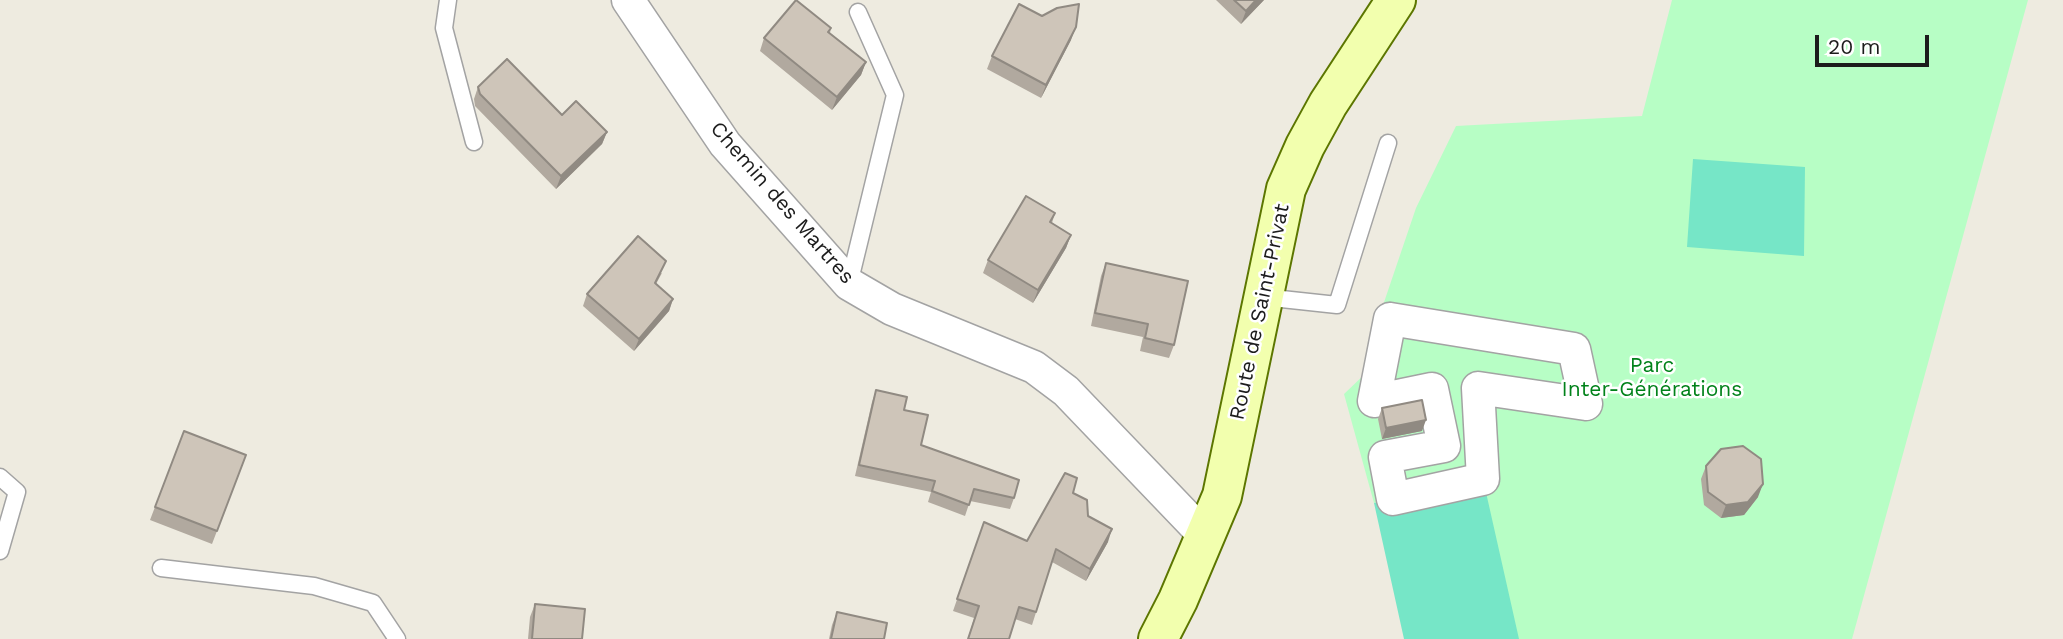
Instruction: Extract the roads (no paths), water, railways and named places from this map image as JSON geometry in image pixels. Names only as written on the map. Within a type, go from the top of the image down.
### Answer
[{"type":"street","name":"Chemin des Martres","points":[[628,0],[725,144],[849,284],[892,309],[1034,366],[1066,391],[1205,536]]},
{"type":"street","name":"Route de Saint-Privat","points":[[1158,639],[1178,600],[1222,496],[1286,189],[1328,104],[1396,0]]},
{"type":"street","points":[[1390,319],[1574,349],[1586,404],[1478,388],[1483,479],[1393,499],[1385,457],[1444,446],[1432,389],[1374,401],[1390,319]]},
{"type":"lane","points":[[448,0],[444,28],[474,142]]},
{"type":"lane","points":[[849,284],[895,96],[858,12]]},
{"type":"lane","points":[[1263,297],[1338,305],[1388,143]]},
{"type":"lane","points":[[0,477],[17,492],[0,551]]},
{"type":"lane","points":[[161,568],[314,586],[373,603],[397,639]]},
{"type":"park label","name":"Parc Inter-Générations","points":[[1652,378]]}]
